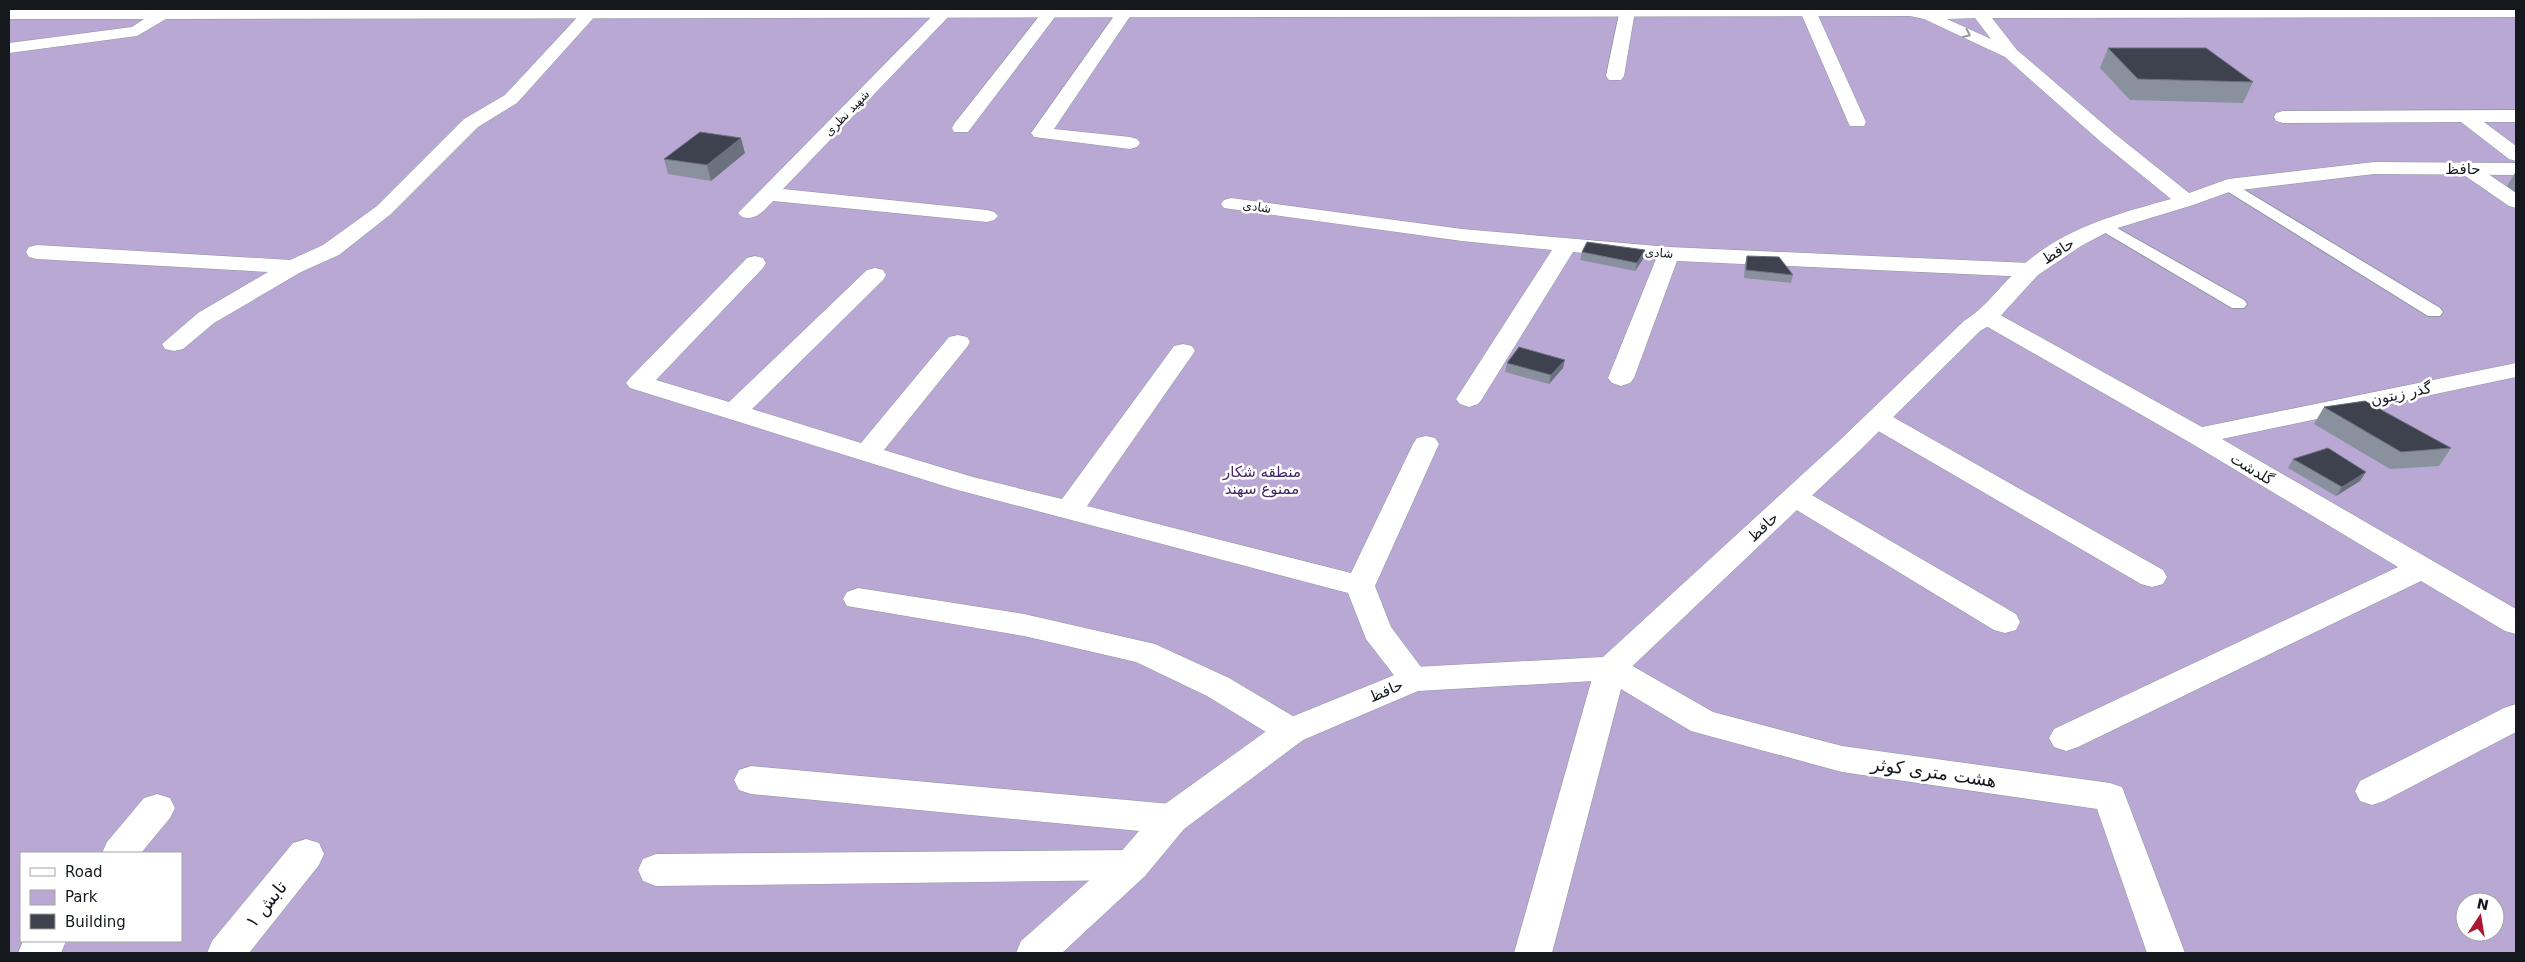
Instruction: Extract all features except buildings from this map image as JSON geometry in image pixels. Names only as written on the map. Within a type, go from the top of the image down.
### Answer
[{"type":"street","points":[[9,14],[1808,11],[1981,15],[2003,10],[2516,12]]},
{"type":"street","points":[[1615,76],[1627,11]]},
{"type":"street","points":[[1808,11],[1857,122]]},
{"type":"street","points":[[174,344],[206,318],[294,267],[331,250],[384,210],[471,123],[511,100],[590,12]]},
{"type":"street","points":[[1126,12],[1041,133],[1130,143]]},
{"type":"street","points":[[1909,12],[2011,54]]},
{"type":"street","points":[[9,48],[137,31],[164,13]]},
{"type":"street","name":"شهید نظری","points":[[749,213],[944,13]]},
{"type":"street","points":[[961,128],[1050,13]]},
{"type":"street","points":[[1981,15],[2011,54],[2094,127],[2186,201]]},
{"type":"street","points":[[2465,116],[2516,155]]},
{"type":"street","points":[[2283,117],[2516,116]]},
{"type":"street","name":"حافظ","points":[[1035,953],[1132,865],[1171,819],[1291,731],[1414,679],[1456,675],[1611,668],[1795,497],[1972,326],[1987,317],[2030,270],[2073,240],[2103,225],[2186,201],[2228,185],[2374,168],[2516,169]]},
{"type":"street","points":[[2468,169],[2516,202]]},
{"type":"street","points":[[768,194],[987,216]]},
{"type":"street","name":"شادی","points":[[1231,204],[1462,235],[1669,254],[2030,270]]},
{"type":"street","points":[[1469,399],[1566,245]]},
{"type":"street","points":[[37,252],[294,267]]},
{"type":"street","points":[[1621,378],[1669,254]]},
{"type":"street","points":[[755,263],[639,383],[964,482],[1360,586]]},
{"type":"street","points":[[733,413],[874,275]]},
{"type":"street","name":"گلدشت","points":[[1987,317],[2198,436],[2516,623]]},
{"type":"street","points":[[867,453],[958,342]]},
{"type":"street","points":[[1069,510],[1183,351]]},
{"type":"street","name":"گذر زیتون","points":[[2198,436],[2516,370]]},
{"type":"street","points":[[1877,419],[2152,577]]},
{"type":"street","points":[[1414,679],[1377,631],[1360,586],[1426,444]]},
{"type":"street","points":[[1795,497],[2005,622]]},
{"type":"street","points":[[2066,738],[2422,568]]},
{"type":"street","points":[[858,599],[1024,625],[1144,652],[1218,687],[1291,731]]},
{"type":"street","points":[[1533,953],[1611,668]]},
{"type":"street","name":"هشت متری کوثر","points":[[1611,668],[1703,722],[1842,759],[2110,797],[2166,953]]},
{"type":"street","points":[[2372,791],[2516,717]]},
{"type":"street","points":[[751,780],[1171,819]]},
{"type":"street","points":[[121,852],[157,808]]},
{"type":"street","name":"تابش ۱","points":[[226,953],[306,854]]},
{"type":"street","points":[[656,870],[1132,865]]},
{"type":"street","points":[[36,953],[46,942]]},
{"type":"lane","points":[[2228,185],[2434,312]]},
{"type":"lane","points":[[2103,225],[2238,304]]},
{"type":"green space","name":"منطقه شکار ممنوع سهند","points":[[9,9],[2516,9],[2516,953],[9,953]]}]
